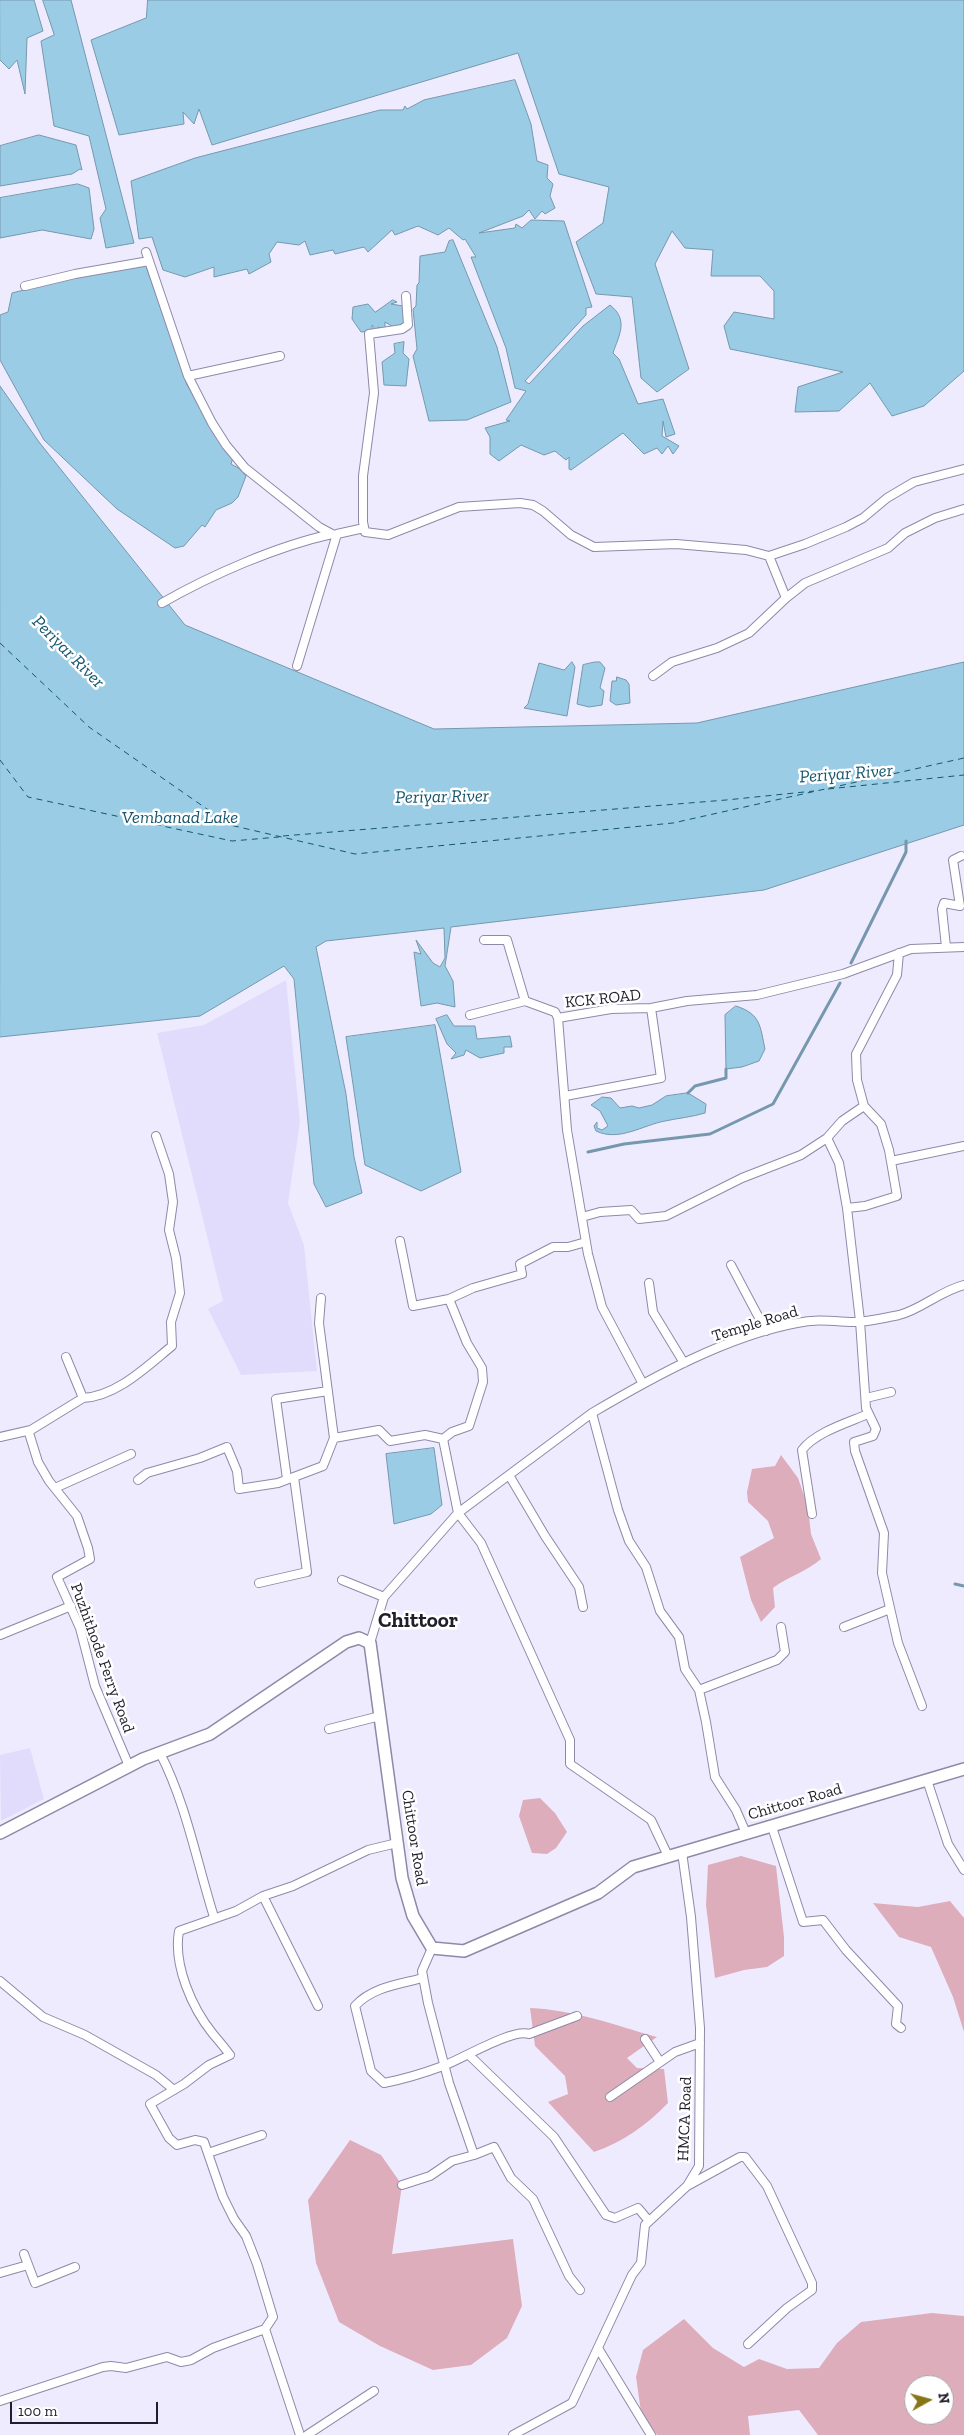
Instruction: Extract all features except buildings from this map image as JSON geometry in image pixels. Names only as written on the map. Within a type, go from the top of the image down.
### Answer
[{"type":"main road","points":[[0,1833],[129,1766],[160,1752],[210,1734],[346,1642],[359,1638],[370,1643]]},
{"type":"main road","name":"Chittoor Road","points":[[370,1643],[402,1878],[413,1916],[432,1948],[464,1951],[598,1894],[633,1867],[772,1827],[964,1768]]},
{"type":"street","points":[[146,252],[188,376],[212,423],[226,445],[245,468],[319,527],[334,534]]},
{"type":"street","points":[[25,286],[149,260]]},
{"type":"street","points":[[406,296],[408,325],[402,329],[369,334],[374,393],[363,476],[365,532],[388,535],[459,507],[520,503],[533,505],[571,535],[594,547],[670,543],[746,550],[769,556],[805,544],[854,522],[887,498],[914,482],[964,469]]},
{"type":"street","points":[[188,376],[258,359],[280,356]]},
{"type":"street","points":[[653,676],[672,662],[716,648],[748,634],[805,583],[888,548],[905,533],[935,518],[964,509]]},
{"type":"street","points":[[162,603],[194,585],[284,549],[334,534],[364,528]]},
{"type":"street","points":[[297,666],[312,623],[334,534]]},
{"type":"street","points":[[769,556],[786,598]]},
{"type":"street","points":[[946,947],[942,909],[944,903],[960,906],[953,860],[961,856]]},
{"type":"street","points":[[484,940],[507,940],[525,1001]]},
{"type":"street","name":"KCK ROAD","points":[[643,1384],[602,1307],[586,1242],[567,1130],[558,1018],[611,1009],[651,1008],[687,1001],[757,995],[846,973],[911,949],[964,948]]},
{"type":"street","points":[[847,1208],[864,1206],[897,1196],[891,1161],[881,1124],[864,1106],[856,1080],[856,1054],[897,975],[899,953]]},
{"type":"street","points":[[470,1015],[525,1001],[555,1012],[558,1018]]},
{"type":"street","points":[[565,1096],[661,1078],[651,1008]]},
{"type":"street","points":[[582,1216],[600,1212],[631,1210],[639,1219],[666,1216],[742,1178],[801,1155],[828,1138],[842,1121],[864,1106]]},
{"type":"street","points":[[0,1437],[31,1430],[83,1398],[98,1397],[118,1386],[172,1346],[171,1322],[180,1293],[176,1258],[169,1230],[173,1202],[169,1174],[156,1136]]},
{"type":"street","points":[[828,1138],[839,1163],[847,1208],[860,1321],[866,1408],[876,1428],[873,1436],[854,1442],[855,1451],[884,1533],[882,1573],[898,1643],[922,1706]]},
{"type":"street","points":[[891,1161],[964,1146]]},
{"type":"street","points":[[400,1241],[413,1306],[450,1300],[473,1288],[522,1274],[520,1264],[553,1247],[568,1247],[586,1242]]},
{"type":"street","points":[[731,1265],[766,1332]]},
{"type":"street","points":[[649,1283],[653,1312],[684,1364]]},
{"type":"street","name":"Temple Road","points":[[384,1597],[458,1513],[592,1413],[665,1371],[721,1347],[766,1332],[805,1322],[831,1319],[860,1321],[902,1314],[951,1288],[964,1285]]},
{"type":"street","points":[[138,1480],[147,1473],[200,1458],[227,1447],[237,1471],[239,1489],[291,1478],[323,1466],[334,1438],[319,1323],[321,1298]]},
{"type":"street","points":[[443,1439],[452,1432],[469,1426],[483,1382],[482,1368],[467,1343],[450,1300]]},
{"type":"street","points":[[66,1357],[83,1398]]},
{"type":"street","points":[[259,1583],[307,1572],[276,1399],[328,1391]]},
{"type":"street","points":[[866,1398],[892,1392]]},
{"type":"street","points":[[592,1413],[618,1510],[629,1541],[646,1567],[660,1611],[679,1637],[685,1669],[699,1690],[715,1777],[736,1810],[746,1833]]},
{"type":"street","points":[[812,1514],[802,1450],[807,1443],[818,1437],[868,1414]]},
{"type":"street","name":"Puzhithode Ferry Road","points":[[31,1430],[29,1433],[35,1456],[54,1488],[77,1516],[90,1554],[90,1558],[58,1576],[80,1628],[93,1680],[129,1766]]},
{"type":"street","points":[[334,1438],[379,1430],[390,1441],[425,1435],[443,1439]]},
{"type":"street","points":[[443,1439],[458,1513],[481,1543],[570,1740],[570,1764],[651,1820],[668,1856]]},
{"type":"street","points":[[54,1488],[131,1454]]},
{"type":"street","points":[[509,1475],[545,1536],[579,1587],[583,1607]]},
{"type":"street","points":[[342,1580],[384,1597],[370,1643]]},
{"type":"street","points":[[0,1635],[71,1606]]},
{"type":"street","points":[[844,1627],[890,1609]]},
{"type":"street","points":[[699,1690],[778,1660],[785,1652],[781,1627]]},
{"type":"street","points":[[329,1729],[380,1716]]},
{"type":"street","points":[[160,1752],[180,1802],[214,1917]]},
{"type":"street","points":[[927,1780],[948,1844],[964,1870]]},
{"type":"street","points":[[772,1827],[803,1922],[823,1920],[846,1950],[898,2006],[896,2024],[901,2028]]},
{"type":"street","points":[[0,2401],[104,2367],[126,2368],[168,2356],[182,2362],[191,2360],[213,2348],[265,2329],[273,2317],[268,2293],[246,2236],[234,2219],[224,2197],[204,2142],[195,2140],[177,2145],[169,2138],[158,2114],[150,2104],[210,2065],[230,2055],[213,2034],[192,2002],[177,1949],[179,1931],[214,1917],[236,1911],[263,1896],[293,1886],[368,1850],[397,1843]]},
{"type":"street","name":"HMCA Road","points":[[649,2221],[687,2186],[699,2166],[700,2044],[690,1917],[682,1852]]},
{"type":"street","points":[[263,1896],[318,2006]]},
{"type":"street","points":[[432,1948],[424,1963],[423,1978],[445,2065],[474,2154]]},
{"type":"street","points":[[423,1978],[374,1991],[363,1998],[356,2006],[371,2071],[384,2083],[405,2079],[445,2065],[511,2035],[523,2032],[529,2034],[577,2016]]},
{"type":"street","points":[[0,1981],[43,2017],[85,2035],[156,2075],[174,2090]]},
{"type":"street","points":[[645,2039],[660,2062]]},
{"type":"street","points":[[610,2098],[675,2052],[700,2044]]},
{"type":"street","points":[[469,2055],[554,2137],[606,2215],[615,2218],[638,2208],[649,2221],[645,2225],[641,2263],[632,2275],[572,2403],[513,2435]]},
{"type":"street","points":[[208,2153],[262,2135]]},
{"type":"street","points":[[402,2185],[430,2176],[452,2161],[494,2147],[511,2178],[533,2199],[569,2276],[580,2290]]},
{"type":"street","points":[[687,2186],[740,2157],[744,2157],[767,2186],[812,2283],[812,2290],[787,2308],[748,2344]]},
{"type":"street","points":[[0,2273],[28,2265],[24,2254],[35,2283],[75,2267]]},
{"type":"street","points":[[265,2329],[300,2435]]},
{"type":"street","points":[[598,2348],[651,2435]]},
{"type":"street","points":[[307,2435],[374,2391]]},
{"type":"shaded area","points":[[286,980],[300,1122],[288,1203],[304,1245],[317,1371],[241,1375],[208,1309],[223,1301],[157,1033],[204,1025]]},
{"type":"shaded area","points":[[781,1455],[798,1478],[808,1507],[811,1534],[821,1559],[773,1588],[775,1607],[761,1622],[751,1600],[740,1557],[774,1538],[768,1521],[748,1502],[747,1492],[752,1469],[775,1466]]},
{"type":"shaded area","points":[[30,1748],[44,1799],[1,1821],[0,1755]]},
{"type":"shaded area","points":[[540,1798],[555,1813],[567,1832],[556,1848],[547,1854],[532,1853],[519,1816],[523,1800]]},
{"type":"shaded area","points":[[741,1856],[776,1866],[784,1937],[784,1956],[767,1967],[744,1970],[715,1978],[706,1905],[708,1865]]},
{"type":"shaded area","points":[[950,1901],[964,1918],[964,2032],[953,1997],[931,1947],[899,1937],[873,1903],[918,1907]]},
{"type":"shaded area","points":[[530,2008],[579,2015],[657,2037],[627,2058],[637,2068],[664,2069],[668,2103],[652,2119],[634,2132],[594,2152],[548,2102],[568,2094],[565,2076],[535,2046]]},
{"type":"shaded area","points":[[350,2140],[381,2155],[402,2185],[392,2254],[513,2239],[522,2306],[507,2338],[471,2365],[433,2370],[380,2346],[339,2322],[316,2263],[308,2200]]},
{"type":"shaded area","points":[[932,2313],[964,2316],[964,2435],[818,2435],[799,2410],[748,2416],[750,2435],[657,2435],[641,2412],[636,2377],[643,2350],[684,2319],[713,2348],[744,2367],[759,2359],[787,2369],[819,2368],[837,2343],[861,2322]]},
{"type":"water","points":[[0,0],[34,0],[43,31],[27,38],[25,94],[17,60],[9,69],[0,60]]},
{"type":"water","points":[[43,0],[71,0],[134,243],[106,248],[100,218],[106,209],[89,136],[54,126],[41,41],[54,35]]},
{"type":"water","points":[[148,0],[964,0],[964,371],[924,406],[892,416],[870,383],[839,411],[795,412],[798,387],[843,372],[730,349],[724,326],[734,312],[774,319],[774,291],[760,276],[711,276],[713,250],[685,248],[672,231],[655,264],[689,369],[657,392],[641,378],[632,297],[596,294],[576,242],[603,223],[609,187],[559,174],[518,53],[212,145],[199,109],[194,124],[183,112],[184,124],[119,135],[91,40],[146,18]]},
{"type":"water","points":[[515,80],[531,124],[537,161],[548,165],[547,178],[553,184],[550,196],[555,208],[545,214],[542,211],[535,219],[529,210],[523,216],[479,233],[515,228],[516,224],[522,228],[531,220],[564,221],[592,307],[586,308],[586,315],[525,381],[529,384],[583,326],[610,305],[616,311],[621,322],[620,334],[613,353],[619,359],[638,404],[663,399],[675,434],[666,437],[663,421],[662,436],[679,446],[673,454],[668,446],[662,454],[657,448],[644,454],[623,433],[571,470],[569,469],[569,457],[566,460],[555,451],[544,455],[521,445],[499,461],[490,454],[490,437],[485,428],[510,421],[506,420],[526,391],[515,388],[506,348],[471,257],[476,257],[465,239],[463,240],[449,228],[438,235],[418,226],[395,235],[392,230],[368,252],[364,247],[335,254],[333,250],[310,255],[305,241],[299,245],[277,242],[269,254],[271,262],[249,274],[247,269],[214,277],[214,267],[185,277],[163,270],[152,237],[139,239],[131,181],[195,158],[380,110],[403,110],[405,106],[407,109],[424,100]]},
{"type":"water","points":[[39,135],[76,145],[82,170],[80,169],[72,174],[0,186],[0,146]]},
{"type":"water","points":[[78,184],[89,188],[94,229],[91,239],[42,230],[0,238],[0,198]]},
{"type":"water","points":[[453,240],[497,347],[511,402],[467,420],[429,421],[413,356],[417,349],[413,309],[416,306],[420,256],[445,252],[449,241]]},
{"type":"water","points":[[146,266],[187,385],[226,451],[233,458],[231,464],[240,469],[246,476],[238,497],[232,503],[216,510],[205,527],[202,525],[184,546],[175,548],[117,509],[44,440],[0,360],[0,315],[8,312],[12,293],[75,277]]},
{"type":"water","points":[[393,300],[397,302],[391,304],[403,306],[406,322],[395,328],[385,322],[385,329],[378,327],[376,330],[372,325],[372,331],[361,332],[352,319],[353,307],[368,304],[375,312]]},
{"type":"water","points":[[404,342],[403,353],[409,359],[406,386],[384,385],[382,362],[395,353],[394,344]]},
{"type":"water","name":"Vembanad Lake","points":[[0,386],[39,442],[185,625],[434,729],[697,723],[964,662],[964,825],[764,890],[451,927],[445,966],[453,981],[455,1007],[437,1003],[421,1006],[414,952],[421,954],[416,940],[433,963],[440,967],[445,958],[444,928],[326,941],[316,947],[346,1094],[354,1157],[362,1193],[326,1207],[314,1184],[294,979],[284,966],[200,1016],[0,1037]]},
{"type":"water","points":[[572,662],[575,667],[567,716],[524,708],[528,704],[539,663],[564,670]]},
{"type":"water","points":[[600,662],[605,668],[600,688],[604,691],[602,705],[589,707],[577,704],[583,665]]},
{"type":"water","points":[[617,677],[626,680],[629,684],[630,703],[616,705],[610,701],[612,681],[616,681]]},
{"type":"water","points":[[736,1006],[755,1017],[760,1027],[765,1049],[759,1061],[742,1067],[726,1069],[725,1015]]},
{"type":"water","points":[[447,1015],[454,1026],[475,1026],[477,1039],[510,1036],[512,1047],[504,1047],[504,1053],[480,1058],[466,1050],[464,1055],[451,1059],[456,1053],[447,1044],[436,1019]]},
{"type":"water","points":[[435,1025],[461,1172],[421,1191],[365,1165],[346,1037]]},
{"type":"water","points":[[688,1093],[706,1104],[705,1113],[657,1123],[622,1134],[605,1134],[596,1131],[594,1126],[597,1122],[597,1128],[602,1130],[608,1126],[600,1111],[591,1105],[602,1097],[611,1098],[620,1108],[632,1106],[639,1108],[652,1105],[666,1096]]},
{"type":"water","points":[[434,1448],[442,1505],[431,1514],[394,1524],[386,1454]]},
{"type":"waterway","points":[[851,963],[906,852],[906,841]]},
{"type":"waterway","points":[[588,1152],[624,1144],[710,1134],[773,1104],[840,983]]},
{"type":"waterway","points":[[688,1093],[695,1086],[726,1078],[726,1069]]},
{"type":"waterway","points":[[955,1584],[964,1586]]},
{"type":"ferry route","points":[[0,643],[89,727],[230,825],[355,854],[673,823],[964,758]]},
{"type":"ferry route","points":[[0,760],[28,797],[232,841],[279,837]]},
{"type":"ferry route","points":[[828,789],[964,775]]},
{"type":"ferry route","points":[[283,836],[726,800],[814,791]]},
{"type":"district","name":"Chittoor","points":[[418,1621]]},
{"type":"water label","name":"Periyar River","points":[[68,652]]},
{"type":"water label","name":"Periyar River","points":[[846,774]]},
{"type":"water label","name":"Periyar River","points":[[442,797]]}]
